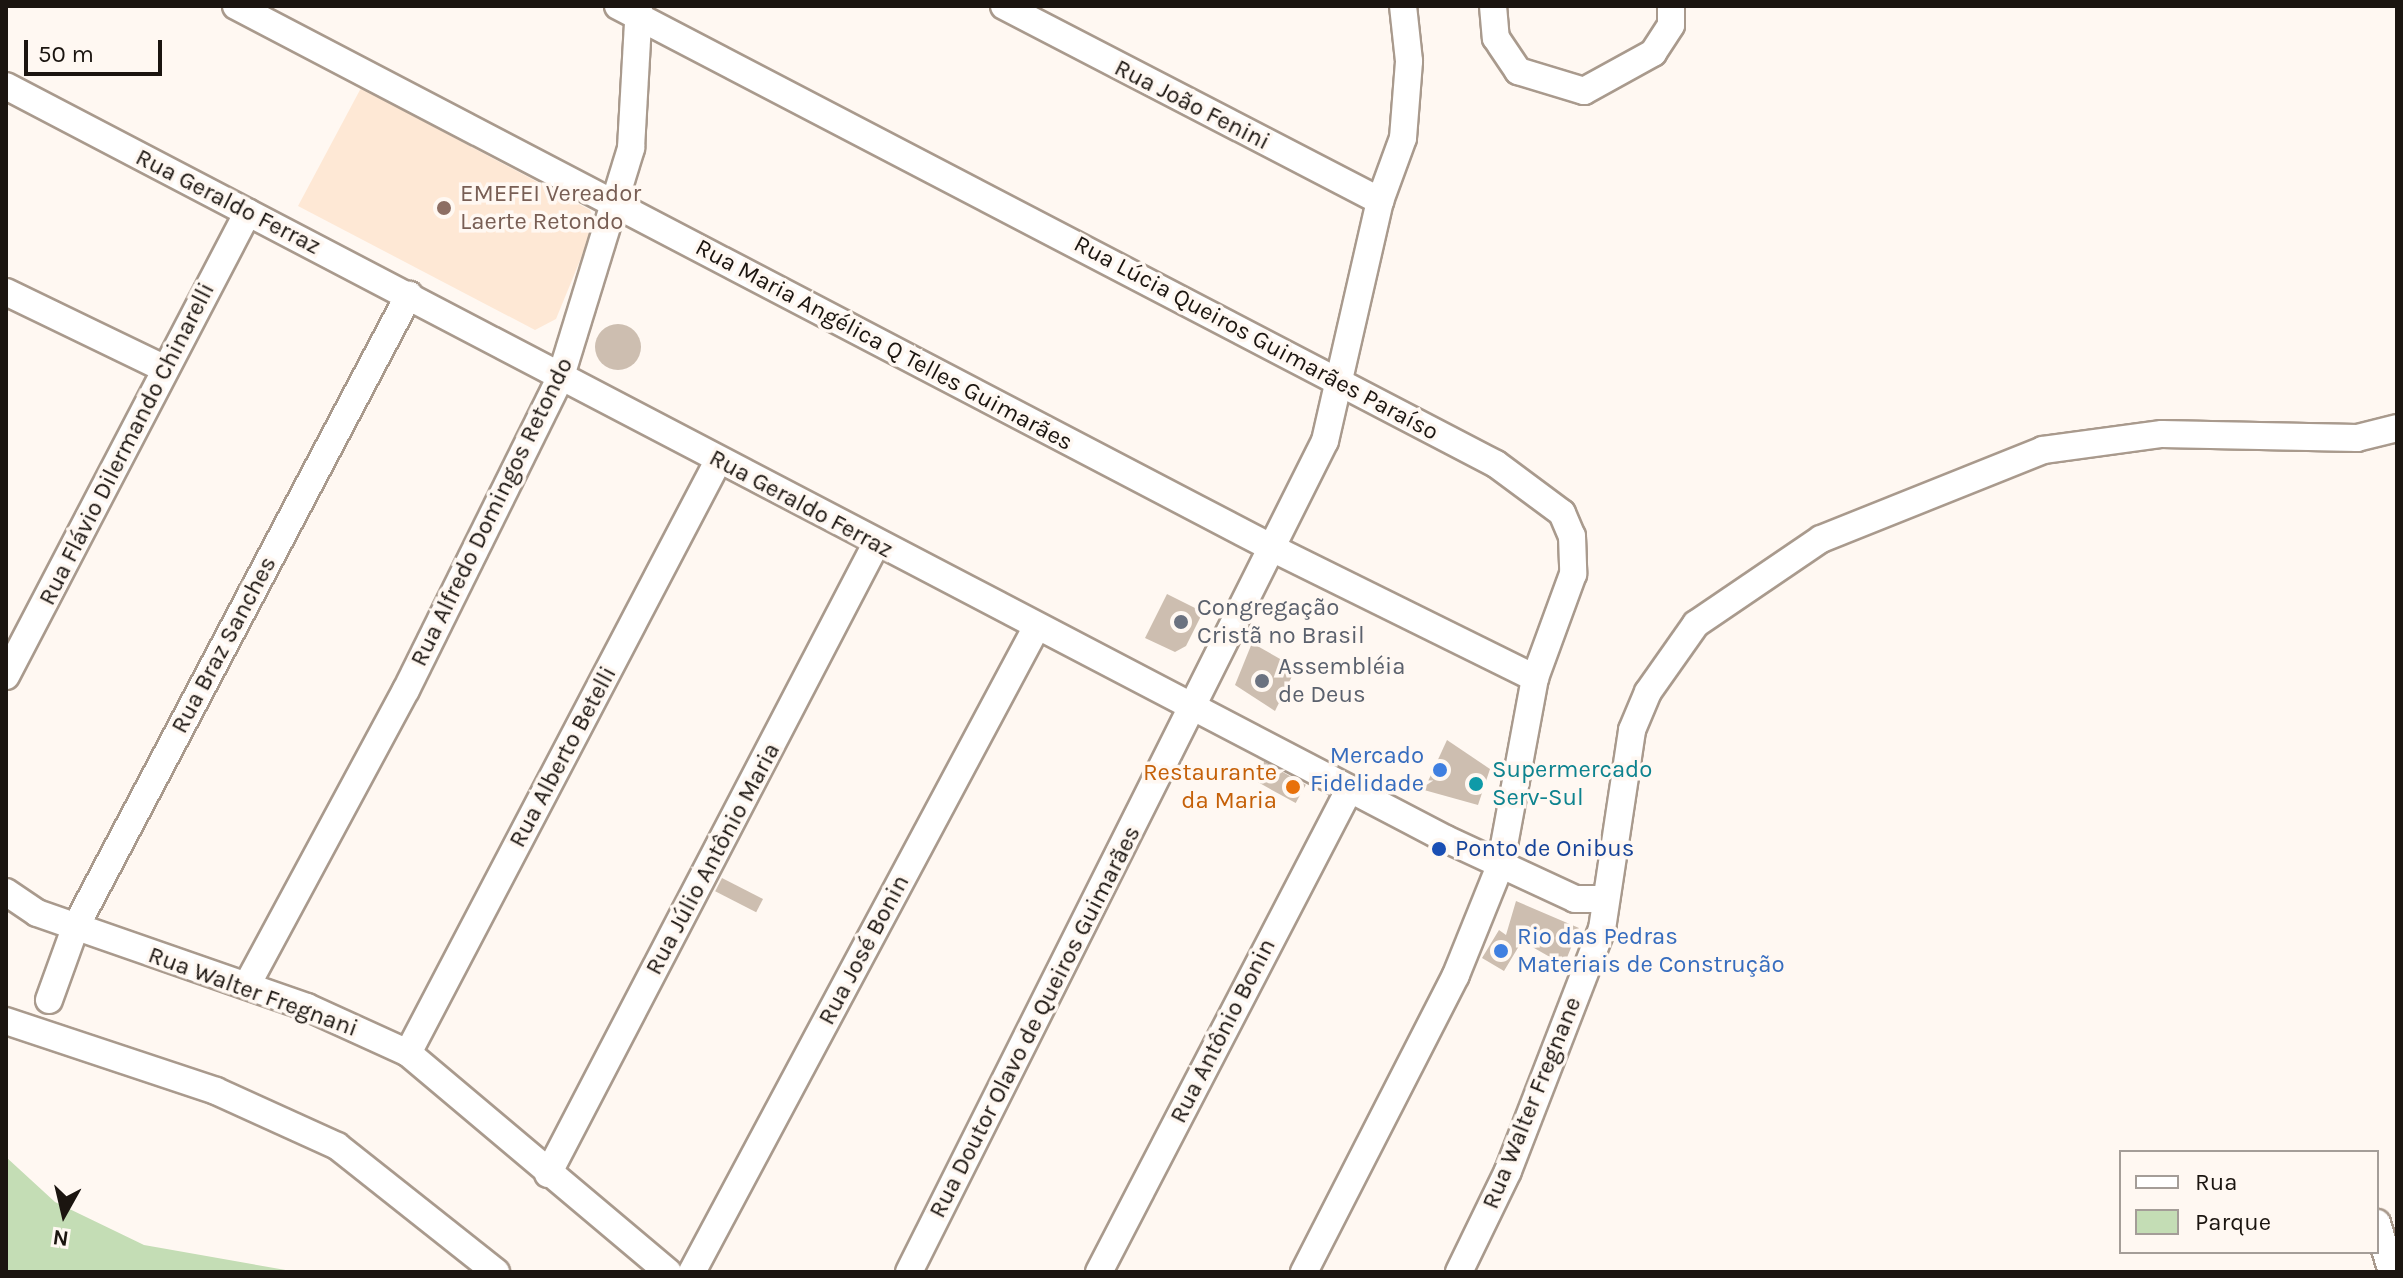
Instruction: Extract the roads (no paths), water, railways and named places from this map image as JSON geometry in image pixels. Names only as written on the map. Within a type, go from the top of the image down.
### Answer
[{"type":"street","name":"Rua Maria Angélica Q Telles Guimarães","points":[[236,6],[1276,550],[1535,678]]},
{"type":"street","name":"Rua João Fenini","points":[[1004,6],[1380,201]]},
{"type":"street","points":[[1493,6],[1496,38],[1518,71],[1584,91],[1653,53],[1671,25],[1671,6]]},
{"type":"street","name":"Rua Doutor Olavo de Queiros Guimarães","points":[[909,1272],[1193,704],[1276,550],[1325,441],[1380,201],[1409,102],[1399,8]]},
{"type":"street","name":"Rua Alfredo Domingos Retondo","points":[[247,985],[406,690],[561,376],[618,206],[631,148],[633,10]]},
{"type":"street","name":"Rua Lúcia Queiros Guimarães Paraíso","points":[[633,10],[1496,464],[1562,513],[1572,536],[1573,574],[1535,678],[1500,866],[1456,975],[1304,1272]]},
{"type":"street","name":"Rua Geraldo Ferraz","points":[[6,86],[409,295],[1036,628],[1193,704],[1349,790],[1500,866],[1575,899],[1604,899]]},
{"type":"street","name":"Rua Flávio Dilermando Chinarelli","points":[[6,676],[248,212]]},
{"type":"street","name":"Rua Braz Sanches","points":[[49,1000],[75,928],[409,295]]},
{"type":"street","points":[[8,300],[165,369]]},
{"type":"street","name":"Rua Walter Fregnane","points":[[1459,1272],[1508,1171],[1602,929],[1623,761],[1648,692],[1696,624],[1777,563],[1957,480],[2043,450],[2162,434],[2357,438],[2397,428]]},
{"type":"street","name":"Rua Alberto Betelli","points":[[408,1053],[718,461]]},
{"type":"street","name":"Rua Júlio Antônio Maria","points":[[548,1174],[876,544]]},
{"type":"street","name":"Rua José Bonin","points":[[692,1272],[1036,628]]},
{"type":"street","name":"Rua Antônio Bonin","points":[[1099,1272],[1349,790]]},
{"type":"street","name":"Rua Walter Fregnani","points":[[6,892],[75,928],[247,985],[408,1053],[668,1272]]},
{"type":"street","points":[[6,1021],[216,1091],[337,1146],[496,1272]]},
{"type":"street","points":[[2379,1230],[2392,1272]]},
{"type":"place","name":"EMEFEI Vereador Laerte Retondo","points":[[444,208]]},
{"type":"place","name":"Congregação Cristã no Brasil","points":[[1181,622]]},
{"type":"place","name":"Assembléia de Deus","points":[[1262,681]]},
{"type":"place","name":"Mercado Fidelidade","points":[[1440,770]]},
{"type":"place","name":"Supermercado Serv-Sul","points":[[1476,784]]},
{"type":"place","name":"Restaurante da Maria","points":[[1293,787]]},
{"type":"place","name":"Ponto de Onibus","points":[[1439,849]]},
{"type":"place","name":"Rio das Pedras Materiais de Construção","points":[[1501,951]]}]
